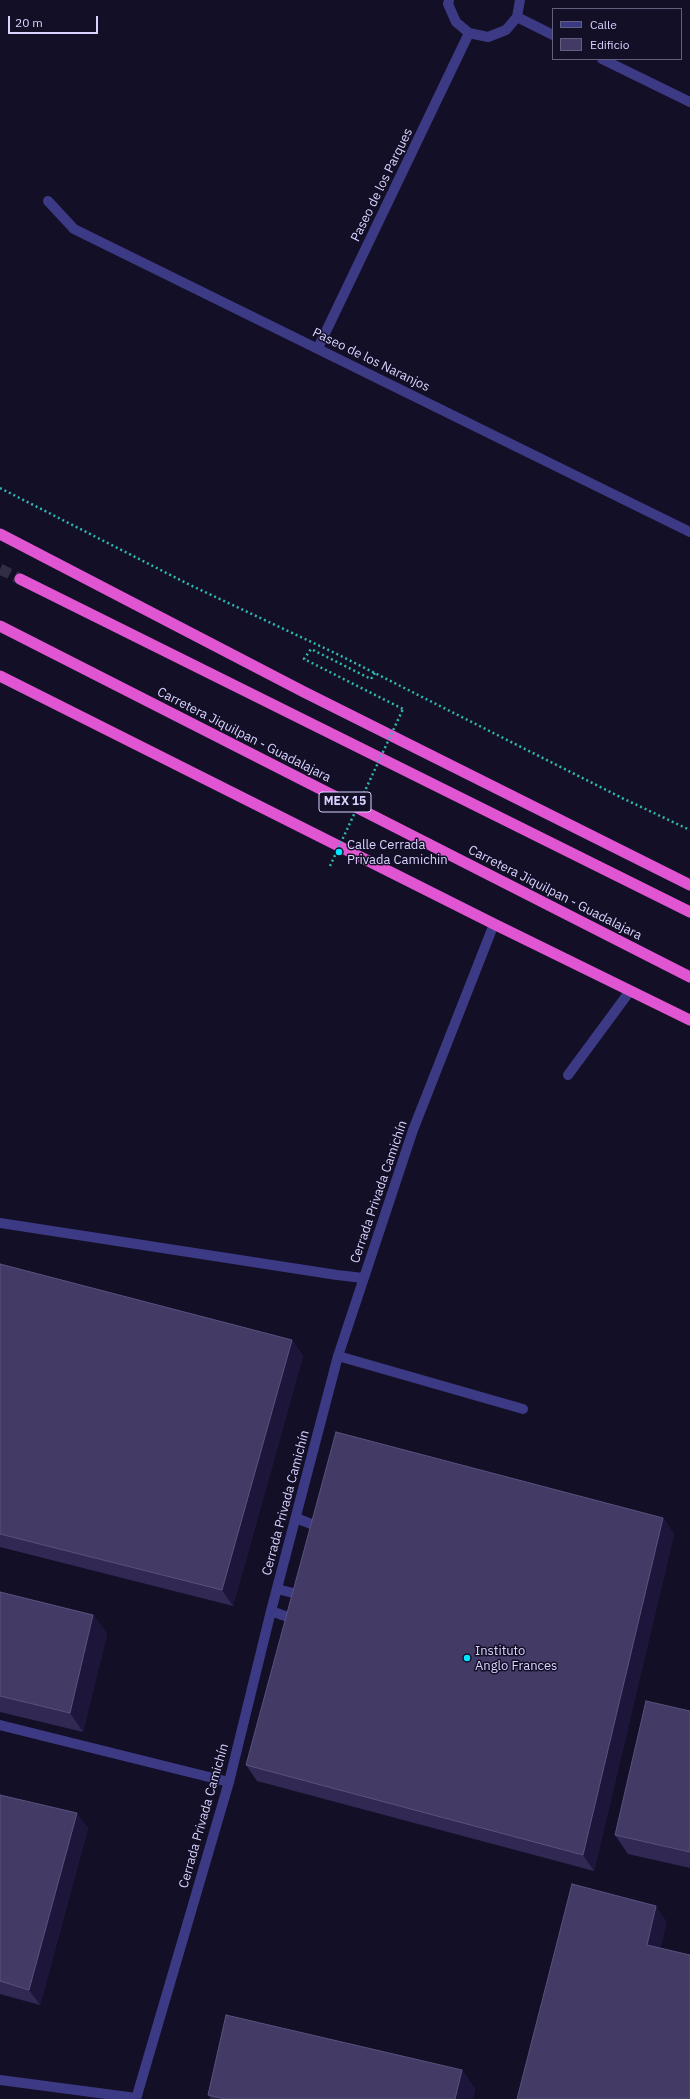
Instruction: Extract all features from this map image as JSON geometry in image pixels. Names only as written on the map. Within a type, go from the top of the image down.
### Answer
[{"type":"highway","points":[[0,534],[297,688],[690,885]]},
{"type":"highway","points":[[20,579],[690,912]]},
{"type":"highway","name":"Carretera Jiquilpan - Guadalajara","points":[[0,626],[690,978]]},
{"type":"highway","points":[[0,676],[494,924],[690,1020]]},
{"type":"street","points":[[449,0],[448,4],[456,22],[469,33],[488,37],[506,30],[517,17],[520,0]]},
{"type":"street","points":[[517,17],[552,34]]},
{"type":"street","name":"Paseo de los Parques","points":[[318,348],[469,33]]},
{"type":"street","points":[[604,60],[690,102]]},
{"type":"street","name":"Paseo de los Naranjos","points":[[48,201],[74,229],[690,532]]},
{"type":"street","name":"Cerrada Privada Camichín","points":[[136,2098],[229,1782],[271,1611],[338,1356],[413,1130],[494,924]]},
{"type":"street","points":[[568,1075],[630,991]]},
{"type":"street","points":[[0,1223],[314,1272],[363,1278]]},
{"type":"street","points":[[338,1356],[523,1409]]},
{"type":"street","points":[[296,1518],[335,1533]]},
{"type":"street","points":[[277,1589],[314,1598]]},
{"type":"street","points":[[271,1611],[307,1624]]},
{"type":"street","points":[[0,1725],[229,1782]]},
{"type":"street","points":[[0,2080],[136,2098]]},
{"type":"path","points":[[0,488],[190,585],[375,673],[690,830]]},
{"type":"path","points":[[330,866],[403,709],[304,659],[311,649],[371,679],[375,673]]},
{"type":"building","points":[[0,1264],[292,1340],[222,1590],[0,1534]]},
{"type":"building","name":"Instituto Anglo Frances","points":[[336,1432],[663,1518],[583,1855],[246,1765]]},
{"type":"building","points":[[0,1592],[93,1615],[70,1713],[0,1696]]},
{"type":"building","points":[[646,1701],[690,1711],[690,1852],[615,1835]]},
{"type":"building","points":[[0,1795],[77,1813],[29,1990],[0,1981]]},
{"type":"building","points":[[572,1884],[656,1906],[647,1945],[690,1955],[690,2099],[517,2099]]},
{"type":"building","points":[[226,2015],[462,2070],[455,2099],[226,2099],[208,2095]]},
{"type":"tunnel","points":[[0,569],[20,579]]},
{"type":"place","name":"Calle Cerrada Privada Camichin","points":[[339,852]]},
{"type":"place","name":"Instituto Anglo Frances","points":[[467,1658]]}]
